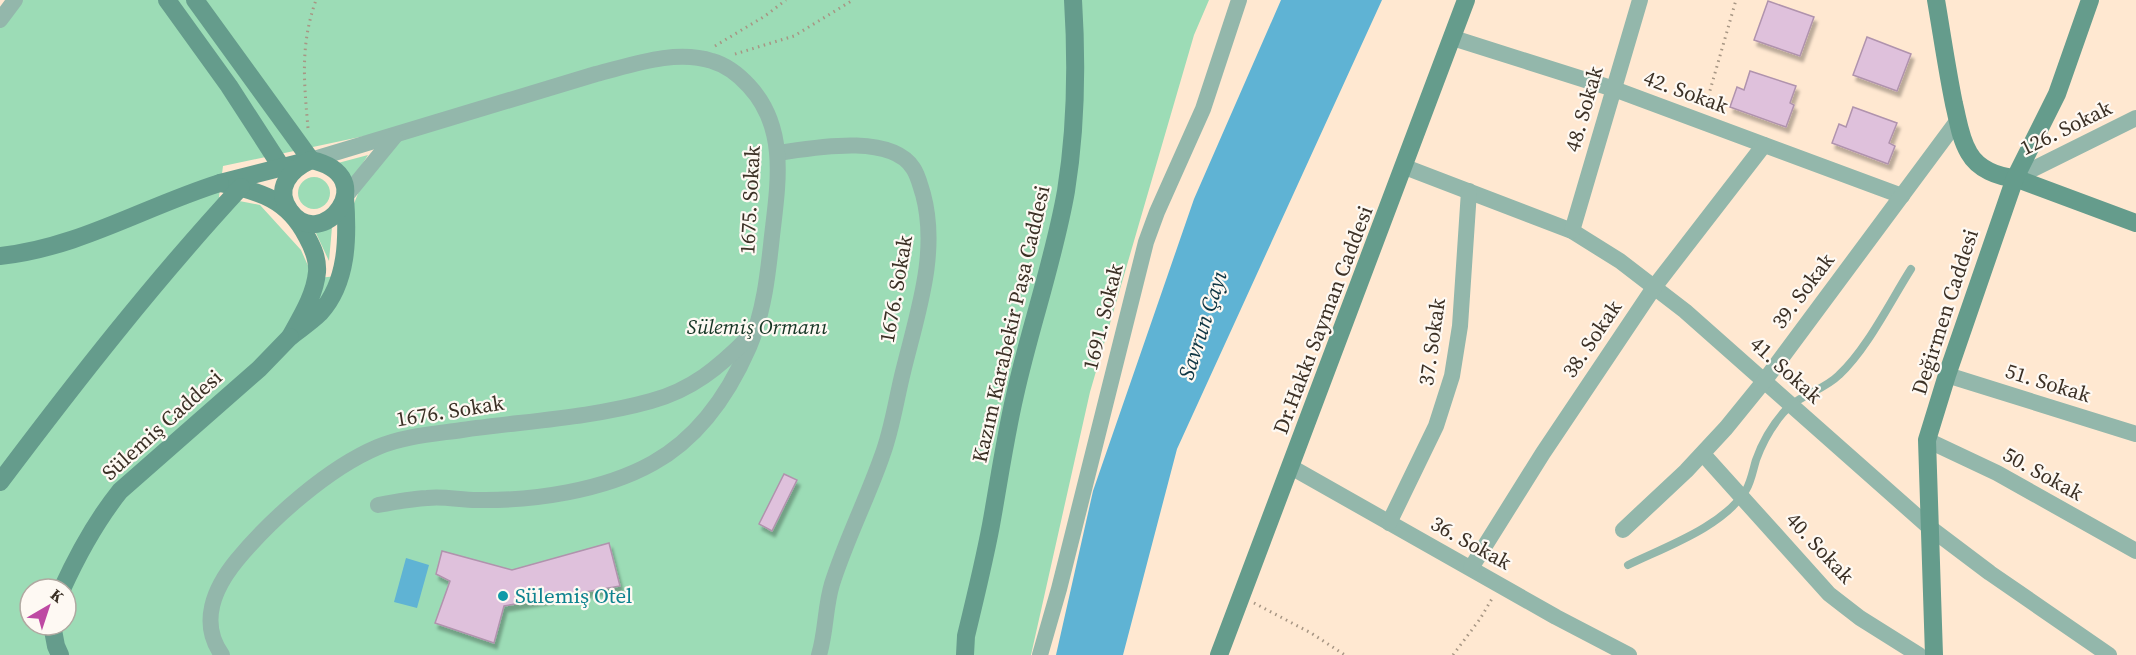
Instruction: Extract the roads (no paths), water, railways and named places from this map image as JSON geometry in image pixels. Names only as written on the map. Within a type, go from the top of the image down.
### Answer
[{"type":"street","points":[[0,20],[15,0]]},
{"type":"street","points":[[167,0],[229,86],[282,168]]},
{"type":"street","points":[[195,0],[311,160],[330,165],[344,181],[348,229],[346,252],[336,288],[321,312],[290,337]]},
{"type":"street","name":"Kazım Karabekir Paşa Caddesi","points":[[965,655],[966,636],[990,532],[1006,430],[1066,192],[1070,164],[1074,87],[1073,0]]},
{"type":"street","name":"1691. Sokak","points":[[1040,655],[1062,577],[1146,242],[1203,109],[1239,0]]},
{"type":"street","name":"Dr.Hakkı Sayman Caddesi","points":[[1219,655],[1466,0]]},
{"type":"street","name":"48. Sokak","points":[[1572,231],[1640,0]]},
{"type":"street","points":[[1936,0],[1958,120],[1969,154],[1980,165],[2002,177],[2015,178],[2136,223]]},
{"type":"street","name":"Değirmen Caddesi","points":[[1934,655],[1927,440],[2015,178],[2058,94],[2090,0]]},
{"type":"street","name":"42. Sokak","points":[[1453,38],[1614,89],[1902,196]]},
{"type":"street","name":"1675. Sokak","points":[[378,505],[428,497],[477,500],[537,496],[597,485],[632,474],[676,448],[709,416],[733,379],[755,331],[761,314],[769,268],[778,174],[778,153],[771,122],[758,95],[732,71],[703,59],[659,59],[638,63],[395,136]]},
{"type":"street","name":"126. Sokak","points":[[2015,178],[2136,118]]},
{"type":"street","name":"39. Sokak","points":[[1623,530],[1703,454],[1765,380],[1958,120]]},
{"type":"street","points":[[220,183],[268,196],[304,222],[323,222],[333,218],[340,211],[345,197],[395,136]]},
{"type":"street","points":[[0,256],[26,254],[57,245],[220,183],[395,136]]},
{"type":"street","name":"38. Sokak","points":[[1471,568],[1538,461],[1655,286],[1764,145]]},
{"type":"street","name":"1676. Sokak","points":[[778,153],[847,146],[874,148],[895,154],[913,168],[920,184],[929,223],[925,280],[883,454],[833,582],[819,655]]},
{"type":"street","points":[[290,337],[315,287],[317,261],[314,249],[290,211],[284,194],[288,176],[294,169],[311,160]]},
{"type":"street","name":"41. Sokak","points":[[1405,166],[1572,231],[1620,261],[1655,286],[1765,380],[1929,527],[1990,573],[2109,655]]},
{"type":"street","points":[[0,482],[152,289],[198,233],[241,187]]},
{"type":"street","name":"37. Sokak","points":[[1389,523],[1436,426],[1452,376],[1460,326],[1469,191]]},
{"type":"street","name":"1676. Sokak","points":[[222,655],[214,644],[210,624],[212,605],[228,571],[276,519],[351,460],[378,447],[417,436],[537,421],[652,401],[713,372],[755,331]]},
{"type":"street","name":"Sülemiş Caddesi","points":[[68,577],[102,513],[120,491],[259,369],[290,337]]},
{"type":"street","name":"51. Sokak","points":[[1947,375],[2136,434]]},
{"type":"street","name":"50. Sokak","points":[[1927,440],[1997,473],[2136,551]]},
{"type":"street","name":"40. Sokak","points":[[1703,454],[1829,594],[1860,618],[1919,655]]},
{"type":"street","name":"36. Sokak","points":[[1291,467],[1629,655]]},
{"type":"street","points":[[54,637],[60,655]]},
{"type":"lane","points":[[1628,565],[1710,524],[1729,510],[1749,484],[1761,445],[1782,414],[1791,404],[1842,373],[1911,269]]},
{"type":"water","name":"Savrun Çayı","points":[[1281,0],[1382,0],[1177,449],[1123,655],[1056,655],[1093,491],[1194,199]]},
{"type":"water","points":[[406,558],[429,565],[417,608],[394,602]]},
{"type":"place","name":"Sülemiş Otel","points":[[503,596]]},
{"type":"park label","name":"Sülemiş Ormanı","points":[[757,327]]}]
